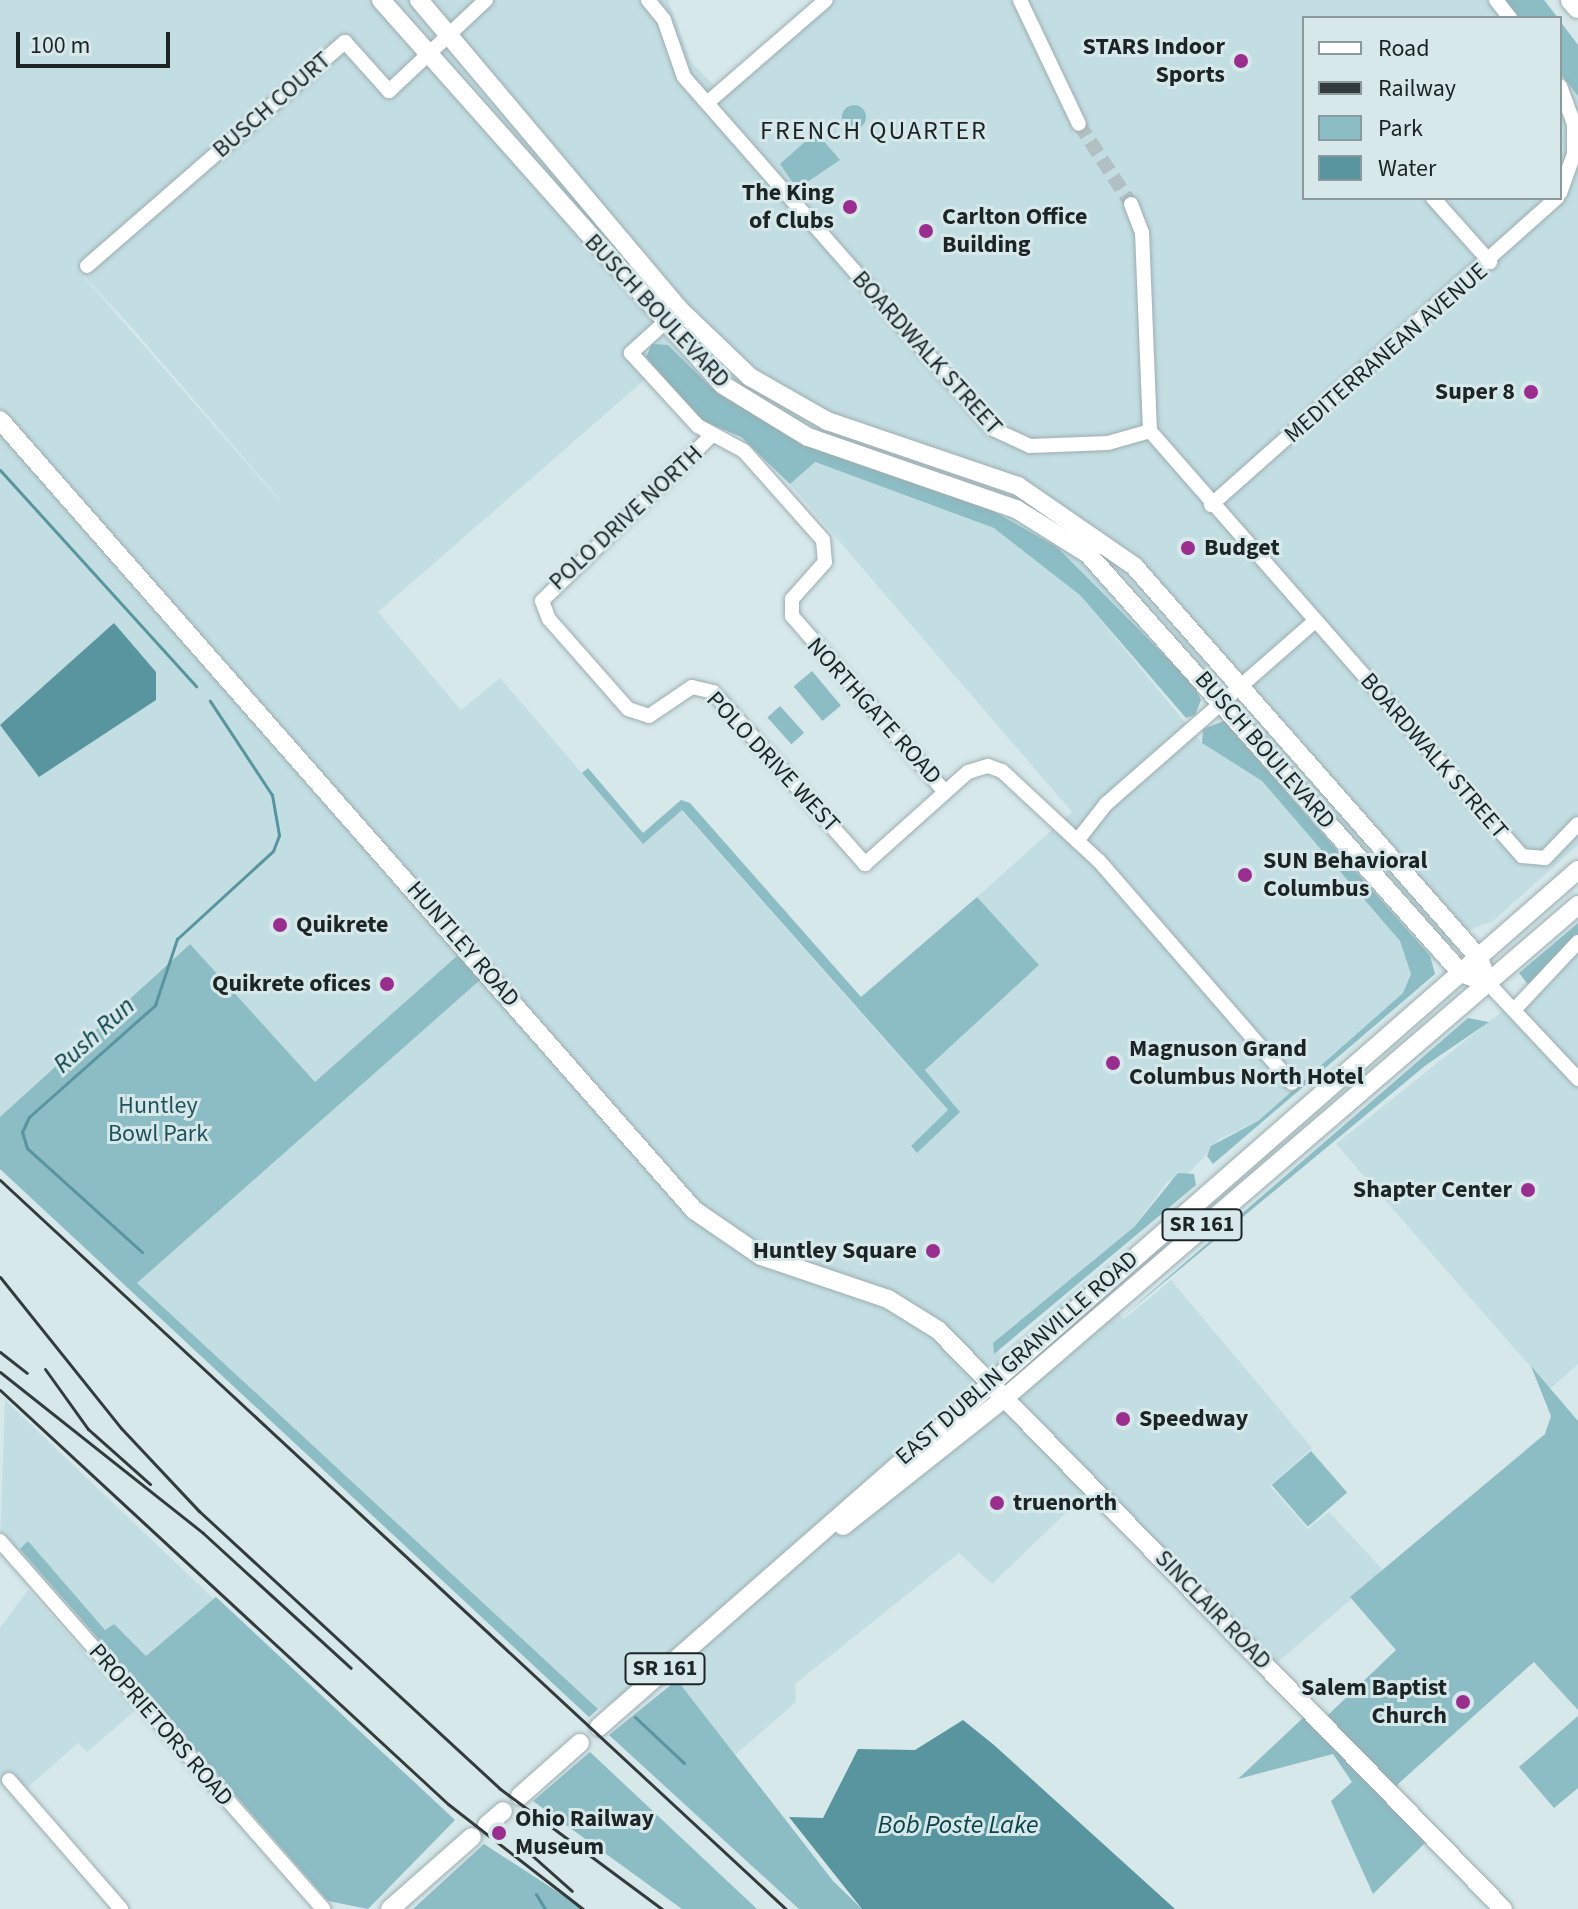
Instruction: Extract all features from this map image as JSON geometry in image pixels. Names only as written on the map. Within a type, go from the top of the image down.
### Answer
[{"type":"highway","points":[[1572,0],[1578,7]]},
{"type":"main road","name":"BUSCH BOULEVARD","points":[[381,0],[663,323],[723,385],[781,424],[1040,521],[1104,569],[1230,696],[1479,958],[1488,983]]},
{"type":"main road","name":"BUSCH BOULEVARD","points":[[419,0],[679,309],[742,370],[794,405],[1018,486],[1076,519],[1134,566],[1230,696],[1461,973],[1488,983]]},
{"type":"main road","name":"HUNTLEY ROAD","points":[[0,420],[694,1210],[761,1256],[908,1309],[990,1380]]},
{"type":"main road","name":"EAST DUBLIN GRANVILLE ROAD","points":[[599,1727],[990,1380],[1578,870]]},
{"type":"main road","name":"EAST DUBLIN GRANVILLE ROAD","points":[[784,1565],[907,1481],[1578,905]]},
{"type":"main road","name":"SINCLAIR ROAD","points":[[990,1380],[1503,1909]]},
{"type":"main road","points":[[520,1796],[580,1743]]},
{"type":"main road","points":[[487,1825],[503,1811]]},
{"type":"main road","points":[[390,1909],[472,1837]]},
{"type":"street","name":"BUSCH COURT","points":[[87,266],[345,42],[389,91],[486,0]]},
{"type":"street","points":[[707,103],[826,0]]},
{"type":"street","points":[[1020,0],[1079,124]]},
{"type":"street","points":[[1496,0],[1508,16]]},
{"type":"street","name":"BOARDWALK STREET","points":[[653,2],[674,59],[707,103],[1009,442],[1108,443],[1150,431],[1211,505],[1530,860],[1545,858],[1578,824]]},
{"type":"street","points":[[1562,91],[1574,124],[1576,154],[1562,188]]},
{"type":"street","points":[[1435,200],[1490,262]]},
{"type":"street","name":"MEDITERRANEAN AVENUE","points":[[1211,505],[1490,262],[1555,200]]},
{"type":"street","points":[[1131,204],[1142,232],[1150,431]]},
{"type":"street","name":"NORTHGATE ROAD","points":[[679,309],[631,353],[711,436],[744,451],[823,540],[825,562],[792,599],[792,616],[945,792],[973,769],[995,768],[1077,841],[1292,1083]]},
{"type":"street","name":"POLO DRIVE NORTH","points":[[542,601],[711,436]]},
{"type":"street","name":"POLO DRIVE WEST","points":[[542,601],[549,619],[633,713],[654,715],[692,687],[713,692],[865,864],[945,792]]},
{"type":"street","points":[[1077,841],[1106,804],[1315,621]]},
{"type":"street","points":[[1515,1009],[1578,942]]},
{"type":"street","points":[[1488,983],[1578,1079]]},
{"type":"street","name":"PROPRIETORS ROAD","points":[[0,1541],[323,1909]]},
{"type":"street","points":[[9,1780],[121,1909]]},
{"type":"shaded area","points":[[0,0],[668,0],[691,62],[720,92],[826,0],[1505,0],[1517,16],[1302,16],[1302,200],[1562,200],[1562,76],[1578,96],[1578,845],[1493,921],[1469,930],[1433,961],[1194,685],[1057,547],[993,511],[791,438],[712,388],[668,345],[645,350],[657,369],[378,612],[461,710],[500,678],[643,844],[681,810],[948,1111],[912,1146],[917,1152],[960,1112],[925,1070],[1039,965],[977,897],[1072,812],[790,484],[814,462],[994,528],[1080,595],[1202,743],[1262,781],[1400,941],[1411,974],[1403,993],[1258,1121],[1220,1139],[1190,1172],[1167,1182],[1134,1227],[998,1339],[1000,1355],[1087,1280],[1124,1319],[1171,1280],[1312,1448],[1270,1486],[1308,1529],[1329,1512],[1384,1571],[1270,1669],[1095,1485],[992,1584],[959,1553],[795,1684],[796,1702],[729,1760],[674,1677],[598,1709],[137,1283],[488,973],[315,1082],[189,944],[0,1117]],"holes":[[[70,261],[133,329],[279,500]]]},
{"type":"shaded area","points":[[1578,934],[1578,1364],[1550,1389],[1336,1144],[1511,1004]]},
{"type":"shaded area","points":[[5,1400],[215,1600],[123,1681],[0,1541]]},
{"type":"shaded area","points":[[28,1590],[136,1710],[87,1752],[78,1743],[20,1794],[0,1784],[0,1628]]},
{"type":"green space","points":[[1505,0],[1544,0],[1556,16],[1517,16]]},
{"type":"green space","points":[[1562,24],[1578,45],[1578,96],[1562,76]]},
{"type":"green space","points":[[854,105],[862,109],[866,117],[862,125],[854,129],[846,125],[842,117],[846,109]]},
{"type":"green space","points":[[816,132],[840,160],[797,189],[780,164]]},
{"type":"green space","points":[[652,344],[668,345],[712,388],[791,438],[993,511],[1057,547],[1194,685],[1201,700],[1195,715],[1186,718],[1080,595],[994,528],[815,462],[790,484],[741,437],[701,420],[646,357]]},
{"type":"green space","points":[[812,671],[841,705],[823,721],[794,686]]},
{"type":"green space","points":[[780,706],[804,733],[791,744],[767,717]]},
{"type":"green space","points":[[1224,721],[1430,956],[1435,974],[1213,1164],[1207,1156],[1211,1146],[1258,1121],[1403,993],[1411,974],[1400,941],[1262,781],[1202,743],[1203,729]]},
{"type":"green space","points":[[588,768],[643,833],[681,800],[690,803],[861,997],[977,897],[1039,965],[925,1070],[960,1112],[917,1153],[911,1146],[948,1110],[682,810],[643,844],[582,773]]},
{"type":"green space","points":[[1578,923],[1578,934],[1530,987],[1519,973]]},
{"type":"green space","name":"Huntley Bowl Park","points":[[190,944],[315,1082],[466,948],[488,973],[137,1283],[598,1709],[589,1717],[0,1169],[0,1117]]},
{"type":"green space","points":[[1468,1018],[1489,1022],[1426,1065],[1121,1318]]},
{"type":"green space","points":[[1178,1173],[1194,1174],[1196,1185],[994,1354],[993,1343],[1134,1227]]},
{"type":"green space","points":[[1531,1366],[1578,1421],[1578,1710],[1534,1662],[1527,1668],[1398,1784],[1392,1805],[1425,1843],[1373,1894],[1331,1801],[1352,1782],[1333,1754],[1238,1779],[1304,1717],[1327,1716],[1396,1650],[1350,1597],[1545,1434],[1551,1416]]},
{"type":"green space","points":[[1311,1451],[1347,1493],[1308,1527],[1272,1485]]},
{"type":"green space","points":[[28,1541],[105,1630],[114,1624],[146,1656],[216,1597],[455,1820],[368,1909],[328,1901],[20,1549]]},
{"type":"green space","points":[[677,1680],[833,1881],[862,1909],[799,1909],[609,1735]]},
{"type":"green space","points":[[1578,1716],[1578,1788],[1554,1808],[1519,1767]]},
{"type":"green space","points":[[590,1752],[757,1909],[682,1909],[533,1801]]},
{"type":"green space","points":[[484,1844],[584,1909],[413,1909]]},
{"type":"water","points":[[114,623],[156,672],[156,700],[39,777],[0,725]]},
{"type":"water","name":"Bob Poste Lake","points":[[963,1720],[1175,1909],[862,1909],[789,1817],[823,1818],[858,1749],[915,1750]]},
{"type":"waterway","name":"Rush Run","points":[[0,470],[196,686]]},
{"type":"waterway","name":"Rush Run","points":[[142,1252],[27,1148],[22,1132],[29,1117],[155,1005],[177,939],[273,851],[279,835],[272,795],[210,701]]},
{"type":"waterway","name":"Rush Run","points":[[635,1717],[684,1763]]},
{"type":"waterway","name":"Rush Run","points":[[536,1894],[545,1909]]},
{"type":"tunnel","points":[[1079,124],[1131,204]]},
{"type":"railway","points":[[0,1180],[786,1909]]},
{"type":"railway","points":[[0,1277],[121,1428],[199,1511],[499,1788],[662,1909]]},
{"type":"railway","points":[[0,1352],[27,1373]]},
{"type":"railway","points":[[45,1369],[88,1429],[150,1484]]},
{"type":"railway","points":[[0,1372],[203,1533],[351,1668]]},
{"type":"railway","points":[[0,1390],[448,1804],[583,1909]]},
{"type":"railway","points":[[518,1843],[572,1891]]},
{"type":"place","name":"STARS Indoor Sports","points":[[1241,61]]},
{"type":"place","name":"The King of Clubs","points":[[850,207]]},
{"type":"place","name":"Carlton Office Building","points":[[926,231]]},
{"type":"place","name":"Super 8","points":[[1531,392]]},
{"type":"place","name":"Budget","points":[[1188,548]]},
{"type":"place","name":"SUN Behavioral Columbus","points":[[1245,875]]},
{"type":"place","name":"Quikrete","points":[[280,925]]},
{"type":"place","name":"Quikrete ofices","points":[[387,984]]},
{"type":"place","name":"Magnuson Grand Columbus North Hotel","points":[[1113,1063]]},
{"type":"place","name":"Shapter Center","points":[[1528,1190]]},
{"type":"place","name":"Huntley Square","points":[[933,1251]]},
{"type":"place","name":"Speedway","points":[[1123,1419]]},
{"type":"place","name":"truenorth","points":[[997,1503]]},
{"type":"place","name":"Salem Baptist Church","points":[[1463,1702]]},
{"type":"place","name":"Ohio Railway Museum","points":[[499,1833]]},
{"type":"district","name":"FRENCH QUARTER","points":[[874,131]]}]
